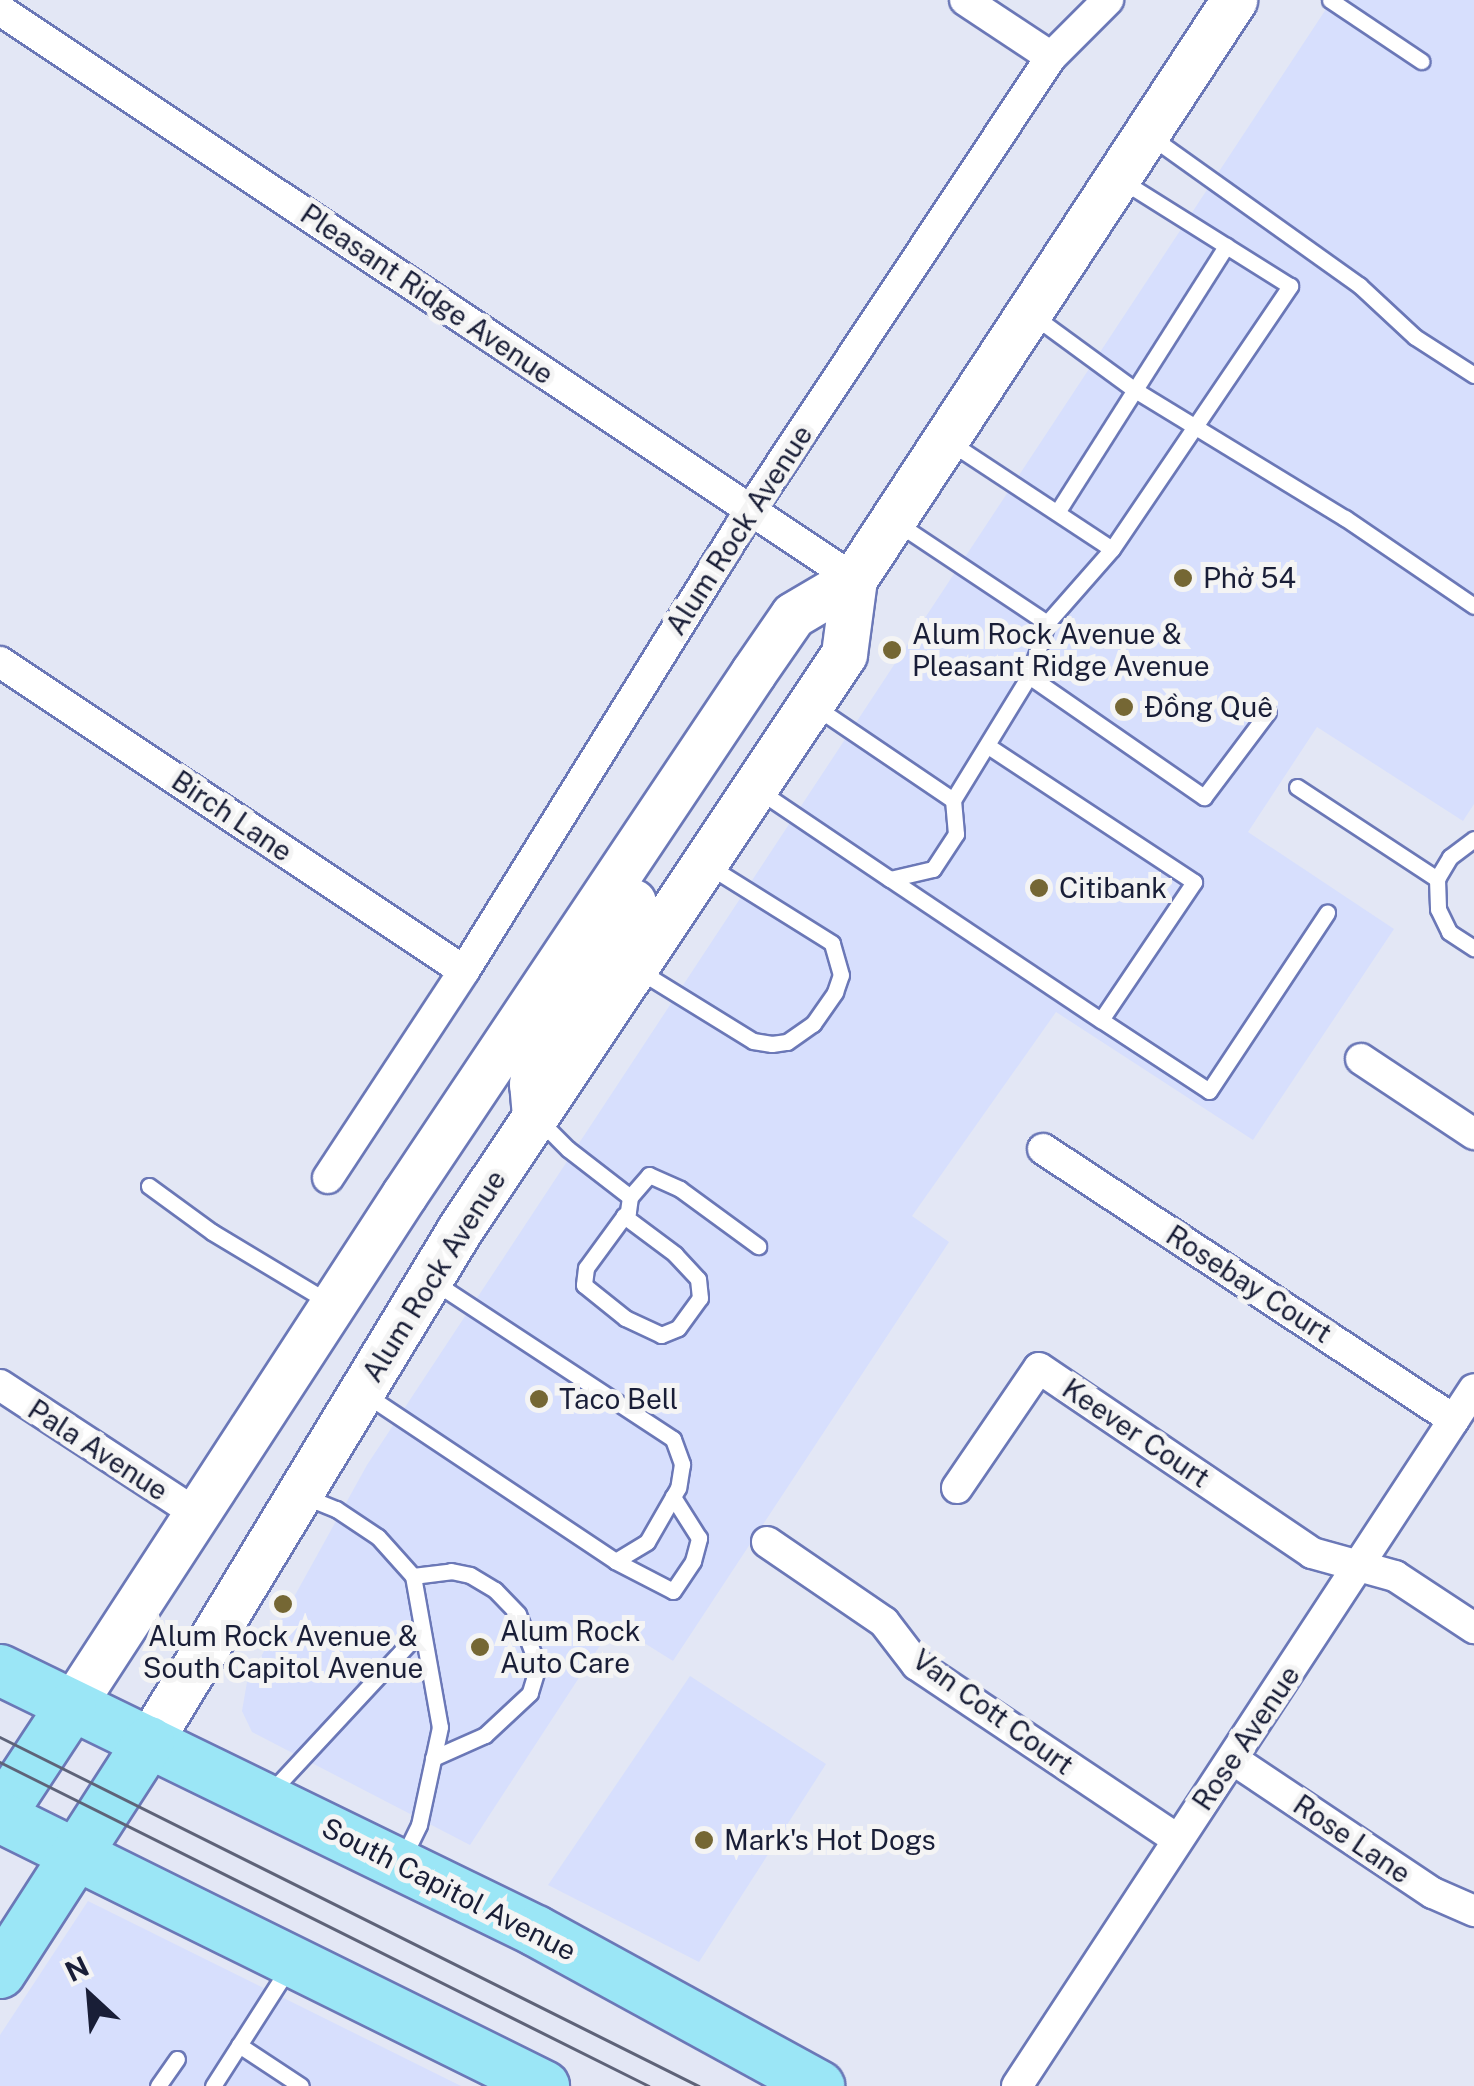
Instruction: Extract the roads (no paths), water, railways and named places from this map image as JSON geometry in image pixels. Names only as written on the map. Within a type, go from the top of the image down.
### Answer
[{"type":"main road","name":"Alum Rock Avenue","points":[[0,1974],[301,1496],[429,1278],[844,654],[854,579],[1234,0]]},
{"type":"main road","name":"Alum Rock Avenue","points":[[0,1816],[626,861],[793,615],[854,579]]},
{"type":"main road","points":[[535,1116],[532,1084],[536,1057],[633,906],[626,861]]},
{"type":"main road","name":"South Capitol Avenue","points":[[0,1670],[536,1930],[819,2086]]},
{"type":"main road","points":[[0,1816],[544,2086]]},
{"type":"street","points":[[965,0],[1051,57]]},
{"type":"street","name":"Alum Rock Avenue","points":[[328,1178],[464,970],[750,509],[1051,57],[1108,0]]},
{"type":"street","name":"Pleasant Ridge Avenue","points":[[0,10],[854,579]]},
{"type":"street","name":"Birch Lane","points":[[0,662],[464,970]]},
{"type":"street","points":[[1361,1060],[1474,1134]]},
{"type":"street","name":"Rosebay Court","points":[[1044,1149],[1454,1420]]},
{"type":"street","name":"Keever Court","points":[[957,1488],[1039,1368],[1312,1553],[1360,1566]]},
{"type":"street","name":"Pala Avenue","points":[[0,1385],[197,1514]]},
{"type":"street","name":"Rose Avenue","points":[[1017,2086],[1474,1390]]},
{"type":"street","name":"Van Cott Court","points":[[767,1542],[884,1622],[916,1665],[1177,1839]]},
{"type":"street","points":[[1360,1566],[1394,1576],[1474,1628]]},
{"type":"street","name":"Rose Lane","points":[[1234,1760],[1433,1893],[1474,1910]]},
{"type":"lane","points":[[1330,0],[1421,61]]},
{"type":"lane","points":[[1146,134],[1360,286],[1416,337],[1474,375]]},
{"type":"lane","points":[[890,879],[932,869],[956,834],[953,800],[1028,676],[1047,623],[1112,549],[1198,428],[1290,286],[1117,178]]},
{"type":"lane","points":[[1058,511],[1226,246]]},
{"type":"lane","points":[[1028,313],[1134,390],[1346,518],[1474,606]]},
{"type":"lane","points":[[945,439],[1112,549]]},
{"type":"lane","points":[[892,520],[1047,623]]},
{"type":"lane","points":[[1028,676],[1204,797],[1268,712]]},
{"type":"lane","points":[[811,704],[953,800]]},
{"type":"lane","points":[[988,746],[1194,882],[1102,1020]]},
{"type":"lane","points":[[1297,787],[1438,879]]},
{"type":"lane","points":[[755,788],[1209,1091],[1328,913]]},
{"type":"lane","points":[[1474,838],[1450,858],[1438,879],[1438,909],[1449,932],[1474,948]]},
{"type":"lane","points":[[634,968],[753,1041],[772,1044],[786,1042],[813,1024],[836,992],[841,975],[832,943],[705,863]]},
{"type":"lane","points":[[535,1116],[568,1149],[630,1198]]},
{"type":"lane","points":[[624,1216],[675,1254],[698,1279],[700,1298],[678,1328],[662,1335],[626,1318],[584,1285],[586,1268],[648,1175],[680,1188],[758,1246]]},
{"type":"lane","points":[[148,1186],[212,1232],[333,1305]]},
{"type":"lane","points":[[429,1278],[673,1439],[682,1464],[673,1497],[647,1542],[615,1560]]},
{"type":"lane","points":[[362,1392],[615,1560],[673,1591],[693,1561],[699,1538],[673,1497]]},
{"type":"lane","points":[[301,1496],[336,1509],[378,1537],[413,1576],[440,1727],[419,1824],[401,1864]]},
{"type":"lane","points":[[413,1576],[452,1571],[470,1575],[495,1590],[518,1614],[538,1666],[530,1693],[485,1736],[433,1758]]},
{"type":"lane","points":[[266,1797],[422,1629]]},
{"type":"lane","points":[[213,2086],[293,1962]]},
{"type":"lane","points":[[239,2045],[301,2086]]},
{"type":"lane","points":[[158,2086],[177,2059]]},
{"type":"tram line","points":[[0,1737],[699,2086]]},
{"type":"tram line","points":[[0,1762],[649,2086]]},
{"type":"place","name":"Phở 54","points":[[1183,578]]},
{"type":"place","name":"Alum Rock Avenue & Pleasant Ridge Avenue","points":[[892,650]]},
{"type":"place","name":"Đồng Quê","points":[[1124,707]]},
{"type":"place","name":"Citibank","points":[[1039,888]]},
{"type":"place","name":"Taco Bell","points":[[539,1399]]},
{"type":"place","name":"Alum Rock Avenue & South Capitol Avenue","points":[[283,1604]]},
{"type":"place","name":"Alum Rock Auto Care","points":[[480,1647]]},
{"type":"place","name":"Mark's Hot Dogs","points":[[704,1840]]}]
